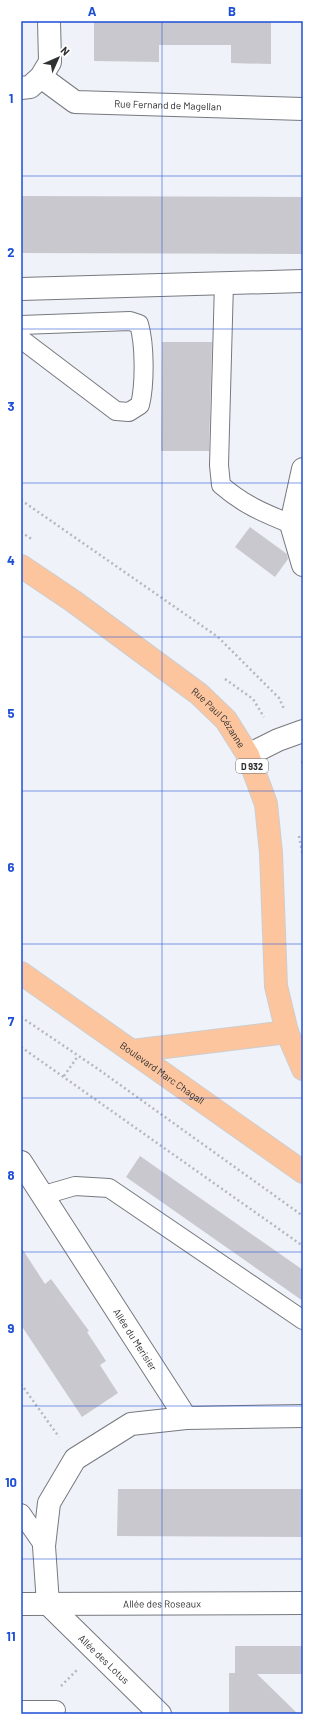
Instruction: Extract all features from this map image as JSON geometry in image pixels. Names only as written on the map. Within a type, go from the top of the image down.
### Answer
[{"type":"main road","name":"Rue Paul Cézanne","points":[[21,566],[73,601],[199,694],[226,720],[248,755],[266,804],[270,853],[276,986],[295,1033],[303,1069]]},
{"type":"main road","name":"Boulevard Marc Chagall","points":[[21,973],[303,1172]]},
{"type":"main road","points":[[132,1051],[295,1033]]},
{"type":"street","points":[[21,88],[30,87],[41,78],[50,62],[49,21]]},
{"type":"street","name":"Rue Fernand de Magellan","points":[[41,78],[75,102],[303,109]]},
{"type":"street","points":[[21,289],[303,281]]},
{"type":"street","points":[[303,470],[291,524],[303,565]]},
{"type":"street","points":[[248,755],[278,740],[300,733]]},
{"type":"street","name":"Allée du Merisier","points":[[21,1162],[186,1418]]},
{"type":"street","points":[[48,1604],[44,1546],[49,1503],[75,1459],[131,1424],[186,1418],[303,1416]]},
{"type":"street","name":"Allée des Roseaux","points":[[21,1604],[303,1604]]},
{"type":"street","name":"Allée des Lotus","points":[[48,1604],[160,1714]]},
{"type":"lane","points":[[224,283],[219,465],[221,485],[236,498],[260,512],[291,524]]},
{"type":"lane","points":[[21,325],[130,321],[139,324],[142,336],[143,394],[140,405],[130,412],[116,411],[21,339]]},
{"type":"lane","points":[[44,1196],[75,1186],[109,1188],[303,1320]]},
{"type":"lane","points":[[21,1513],[44,1546]]},
{"type":"lane","points":[[21,1710],[56,1710]]},
{"type":"path","points":[[21,500],[218,637],[279,698],[300,733],[303,768]]},
{"type":"path","points":[[21,1017],[303,1216]]},
{"type":"path","points":[[21,1047],[303,1246]]},
{"type":"path","points":[[64,1076],[78,1056]]},
{"type":"path","points":[[21,1384],[75,1459]]},
{"type":"path","points":[[59,1687],[78,1668]]},
{"type":"building","points":[[94,21],[271,21],[271,64],[231,63],[231,45],[159,45],[159,62],[94,61]]},
{"type":"building","points":[[21,196],[303,197],[303,254],[21,253]]},
{"type":"building","points":[[162,342],[212,342],[209,451],[161,451]]},
{"type":"building","points":[[250,527],[287,554],[288,559],[275,577],[235,547]]},
{"type":"building","points":[[140,1156],[303,1270],[303,1301],[126,1177]]},
{"type":"building","points":[[21,1247],[45,1284],[51,1279],[89,1331],[87,1332],[106,1361],[100,1365],[118,1393],[82,1417],[21,1325]]},
{"type":"building","points":[[118,1489],[303,1489],[303,1537],[117,1536]]},
{"type":"building","points":[[235,1646],[302,1646],[302,1674],[257,1674],[298,1714],[229,1714],[229,1673],[235,1673]]}]
